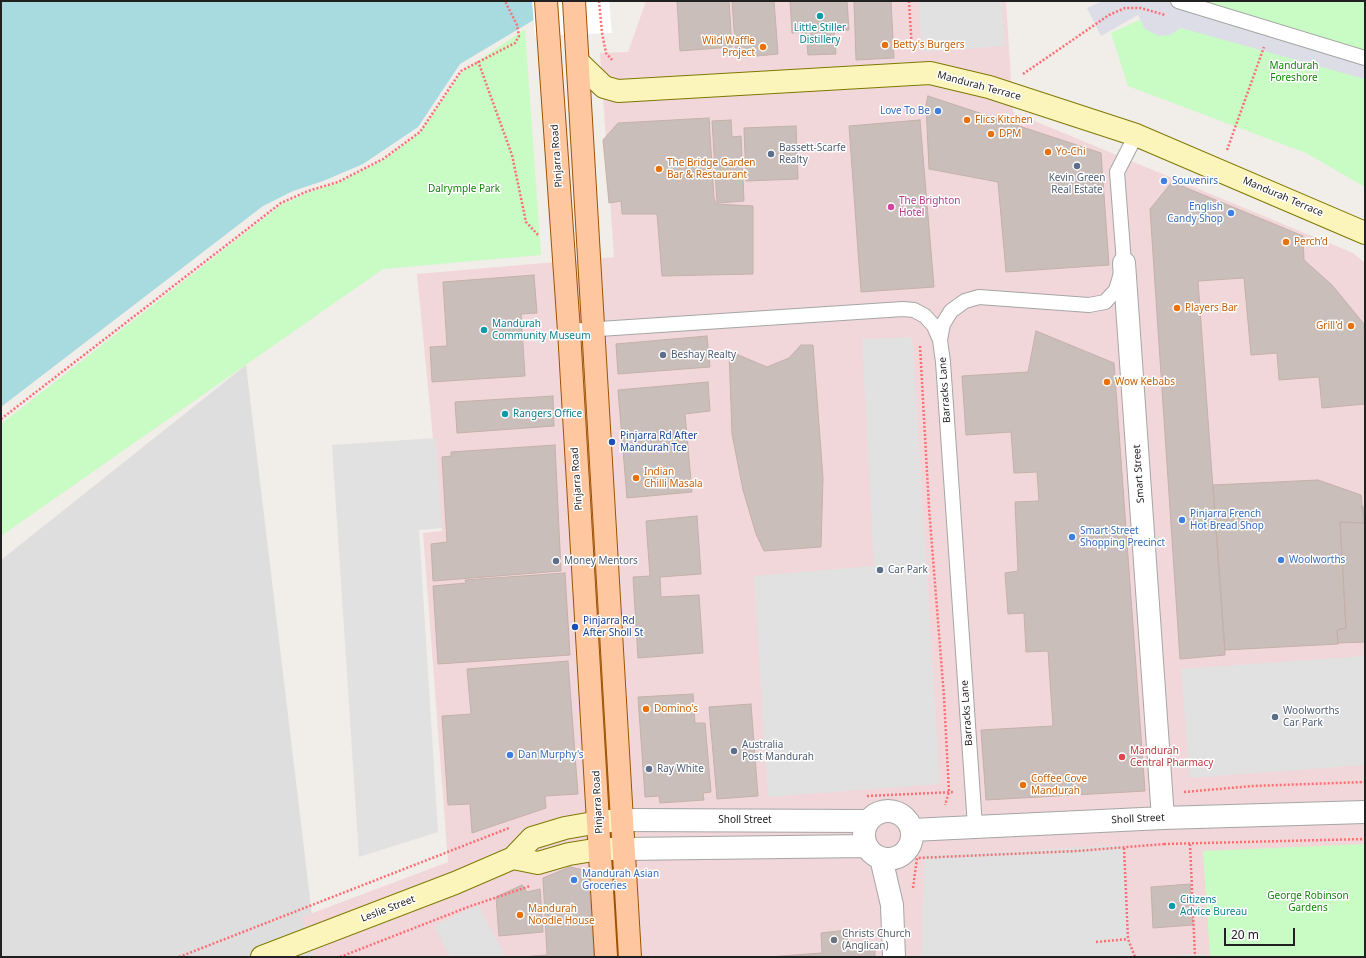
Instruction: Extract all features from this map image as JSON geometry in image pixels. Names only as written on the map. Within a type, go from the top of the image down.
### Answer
[{"type":"main road","name":"Pinjarra Road","points":[[546,1],[569,331],[606,957]]},
{"type":"main road","points":[[574,1],[592,330],[630,957]]},
{"type":"street","name":"Mandurah Terrace","points":[[578,62],[604,87],[618,91],[930,73],[999,90],[1136,135],[1365,233]]},
{"type":"street","name":"Smart Street","points":[[1124,262],[1163,818]]},
{"type":"street","points":[[892,905],[873,852],[864,833],[868,821],[874,815],[889,811],[904,817],[912,830],[912,838],[902,861],[892,905],[894,957]]},
{"type":"street","name":"Sholl Street","points":[[912,830],[1163,818],[1365,812]]},
{"type":"street","name":"Sholl Street","points":[[622,820],[868,821]]},
{"type":"street","name":"Leslie Street","points":[[262,957],[455,883],[513,858],[532,838],[565,828],[599,822],[622,820]]},
{"type":"street","points":[[513,858],[538,863],[569,854],[600,849],[623,849],[873,852],[891,860],[906,852]]},
{"type":"lane","points":[[1178,1],[1365,58]]},
{"type":"lane","name":"Smart Street","points":[[1124,262],[1118,172],[1136,135]]},
{"type":"lane","points":[[940,340],[943,324],[951,311],[965,301],[979,297],[1089,305],[1105,302],[1116,290],[1124,262]]},
{"type":"lane","name":"Barracks Lane","points":[[569,331],[902,309],[914,310],[925,316],[934,326],[940,340],[975,826]]},
{"type":"path","points":[[1,419],[281,203],[308,191],[338,182],[383,159],[420,132],[461,71],[516,43],[519,36],[517,25],[505,1]]},
{"type":"path","points":[[599,1],[602,33]]},
{"type":"path","points":[[999,90],[1109,15],[1125,8],[1141,8],[1170,17]]},
{"type":"path","points":[[1219,170],[1265,45],[1258,43]]},
{"type":"path","points":[[478,61],[512,155],[526,222],[540,236],[562,237]]},
{"type":"path","points":[[919,341],[949,792],[944,810],[945,858]]},
{"type":"path","points":[[1162,793],[1253,786],[1365,782]]},
{"type":"path","points":[[863,796],[973,790]]},
{"type":"path","points":[[179,957],[480,838]]},
{"type":"path","points":[[913,892],[917,858],[945,858],[1124,848],[1164,844]]},
{"type":"path","points":[[1190,844],[1195,957]]},
{"type":"path","points":[[1124,848],[1128,939],[1135,957]]},
{"type":"path","points":[[340,957],[468,907],[535,885]]},
{"type":"path","points":[[1096,942],[1128,939]]},
{"type":"shaded area","points":[[646,1],[1006,1],[1013,112],[1353,253],[1365,263],[1365,957],[314,957],[302,917],[448,862],[423,533],[442,531],[417,274],[614,257],[600,53],[628,52]]},
{"type":"shaded area","points":[[919,1],[1002,1],[1005,46],[922,52]]},
{"type":"shaded area","points":[[1103,1],[1196,1],[1365,52],[1365,79],[1181,28],[1170,35],[1159,36],[1145,29],[1138,15],[1101,36],[1087,8]]},
{"type":"shaded area","name":"Car Park","points":[[912,337],[940,784],[768,797],[754,576],[874,566],[862,339]]},
{"type":"shaded area","points":[[246,365],[317,957],[1,957],[1,560]]},
{"type":"shaded area","points":[[436,438],[442,528],[419,530],[438,832],[359,857],[332,445]]},
{"type":"shaded area","name":"Woolworths Car Park","points":[[1365,656],[1365,765],[1190,778],[1181,669]]},
{"type":"shaded area","points":[[1123,845],[1132,957],[921,957],[925,856]]},
{"type":"shaded area","points":[[478,905],[506,957],[450,957],[434,926]]},
{"type":"shaded area","points":[[1205,954],[1205,957],[1141,957]]},
{"type":"green space","name":"Mandurah Foreshore","points":[[1181,1],[1364,1],[1365,187],[1306,153],[1128,86],[1111,33]]},
{"type":"green space","name":"Dalrymple Park","points":[[525,29],[541,255],[383,269],[1,536],[1,424],[281,205],[309,192],[338,183],[383,160],[420,133],[462,72]]},
{"type":"green space","name":"George Robinson Gardens","points":[[1365,844],[1365,957],[1210,957],[1203,851]]},
{"type":"water","points":[[1,1],[612,1],[547,12],[460,64],[418,127],[363,164],[323,181],[293,191],[263,206],[1,407]]},
{"type":"pier","points":[[532,1],[609,1],[612,33],[535,36]]},
{"type":"building","points":[[677,1],[729,1],[732,47],[680,51]]},
{"type":"building","points":[[732,1],[774,1],[778,54],[736,58]]},
{"type":"building","name":"Little Stiller Distillery","points":[[790,1],[847,1],[849,30],[834,31],[836,54],[808,55],[806,32],[792,33]]},
{"type":"building","points":[[852,1],[891,1],[894,58],[856,60],[854,2]]},
{"type":"building","points":[[928,96],[1101,153],[1109,265],[1006,272],[998,182],[929,169],[926,105]]},
{"type":"building","name":"The Bridge Garden Bar & Restaurant","points":[[709,118],[714,198],[716,204],[753,206],[753,274],[662,276],[657,214],[622,214],[621,201],[609,203],[603,140],[618,123]]},
{"type":"building","points":[[731,120],[732,137],[741,136],[744,201],[717,203],[712,121]]},
{"type":"building","name":"The Brighton Hotel","points":[[920,120],[934,287],[861,292],[849,126]]},
{"type":"building","name":"Bassett-Scarfe Realty","points":[[796,126],[798,179],[746,181],[744,128]]},
{"type":"building","points":[[1172,182],[1303,236],[1304,260],[1332,285],[1364,324],[1365,342],[1365,404],[1322,408],[1319,377],[1279,380],[1277,353],[1251,355],[1244,278],[1198,281],[1225,655],[1180,659],[1150,209]]},
{"type":"building","name":"Mandurah Community Museum","points":[[534,275],[537,313],[521,314],[525,376],[432,382],[430,347],[447,346],[443,282]]},
{"type":"building","name":"Smart Street Shopping Precinct","points":[[1036,331],[1114,363],[1145,791],[986,800],[981,730],[1053,726],[1048,651],[1026,652],[1024,613],[1008,614],[1005,573],[1018,571],[1015,502],[1039,501],[1037,472],[1014,473],[1011,432],[966,435],[962,376],[1028,372]]},
{"type":"building","name":"Beshay Realty","points":[[707,336],[710,367],[618,374],[616,344]]},
{"type":"building","points":[[801,345],[813,345],[823,478],[821,547],[764,551],[756,534],[743,490],[732,434],[729,351],[767,367],[789,358]]},
{"type":"building","points":[[708,382],[710,411],[685,414],[692,492],[627,498],[618,390]]},
{"type":"building","name":"Rangers Office","points":[[553,396],[554,426],[457,433],[455,402]]},
{"type":"building","points":[[555,445],[561,571],[433,581],[431,544],[447,542],[442,457],[451,456],[451,452]]},
{"type":"building","name":"Woolworths","points":[[1318,480],[1361,495],[1364,523],[1340,522],[1346,628],[1337,630],[1338,644],[1225,650],[1213,485]]},
{"type":"building","points":[[1362,506],[1365,508],[1365,642],[1338,643],[1337,630],[1346,628],[1340,522],[1364,523]]},
{"type":"building","points":[[697,516],[701,574],[660,577],[661,597],[699,595],[703,653],[638,658],[633,577],[650,576],[646,521]]},
{"type":"building","points":[[565,573],[570,655],[438,664],[433,586],[466,583],[465,580]]},
{"type":"building","name":"Dan Murphy's","points":[[568,661],[578,794],[545,796],[546,808],[472,833],[470,804],[448,805],[442,716],[471,714],[467,669]]},
{"type":"building","points":[[693,694],[695,723],[705,723],[711,792],[703,793],[704,800],[660,803],[659,796],[645,797],[638,697]]},
{"type":"building","name":"Australia Post Mandurah","points":[[751,704],[758,796],[717,799],[709,707]]},
{"type":"building","points":[[570,867],[588,871],[594,957],[520,957],[547,955],[543,878]]},
{"type":"building","name":"Citizens Advice Bureau","points":[[1190,884],[1193,925],[1153,928],[1151,887]]},
{"type":"building","name":"Mandurah Noodle House","points":[[522,885],[527,892],[540,889],[543,932],[499,936],[496,897]]},
{"type":"building","name":"Christs Church (Anglican)","points":[[847,930],[848,949],[875,947],[875,957],[769,957],[822,953],[821,933]]},
{"type":"place","name":"Little Stiller Distillery","points":[[820,16]]},
{"type":"place","name":"Betty's Burgers","points":[[885,45]]},
{"type":"place","name":"Wild Waffle Project","points":[[763,47]]},
{"type":"place","name":"Love To Be","points":[[938,111]]},
{"type":"place","name":"Flics Kitchen","points":[[967,120]]},
{"type":"place","name":"DPM","points":[[991,134]]},
{"type":"place","name":"Yo-Chi","points":[[1048,152]]},
{"type":"place","name":"Bassett-Scarfe Realty","points":[[771,154]]},
{"type":"place","name":"Kevin Green Real Estate","points":[[1077,166]]},
{"type":"place","name":"The Bridge Garden Bar & Restaurant","points":[[659,169]]},
{"type":"place","name":"Souvenirs","points":[[1164,181]]},
{"type":"place","name":"The Brighton Hotel","points":[[891,207]]},
{"type":"place","name":"English Candy Shop","points":[[1231,213]]},
{"type":"place","name":"Perch’d","points":[[1286,242]]},
{"type":"place","name":"Players Bar","points":[[1177,308]]},
{"type":"place","name":"Grill'd","points":[[1351,326]]},
{"type":"place","name":"Mandurah Community Museum","points":[[484,330]]},
{"type":"place","name":"Beshay Realty","points":[[663,355]]},
{"type":"place","name":"Wow Kebabs","points":[[1107,382]]},
{"type":"place","name":"Rangers Office","points":[[505,414]]},
{"type":"place","name":"Pinjarra Rd After Mandurah Tce","points":[[612,442]]},
{"type":"place","name":"Indian Chilli Masala","points":[[636,478]]},
{"type":"place","name":"Pinjarra French Hot Bread Shop","points":[[1182,520]]},
{"type":"place","name":"Smart Street Shopping Precinct","points":[[1072,537]]},
{"type":"place","name":"Woolworths","points":[[1281,560]]},
{"type":"place","name":"Money Mentors","points":[[556,561]]},
{"type":"place","name":"Car Park","points":[[880,570]]},
{"type":"place","name":"Pinjarra Rd After Sholl St","points":[[575,627]]},
{"type":"place","name":"Domino's","points":[[646,709]]},
{"type":"place","name":"Woolworths Car Park","points":[[1275,717]]},
{"type":"place","name":"Australia Post Mandurah","points":[[734,751]]},
{"type":"place","name":"Dan Murphy's","points":[[510,755]]},
{"type":"place","name":"Mandurah Central Pharmacy","points":[[1122,757]]},
{"type":"place","name":"Ray White","points":[[649,769]]},
{"type":"place","name":"Coffee Cove Mandurah","points":[[1023,785]]},
{"type":"place","name":"Mandurah Asian Groceries","points":[[574,880]]},
{"type":"place","name":"Citizens Advice Bureau","points":[[1172,906]]},
{"type":"place","name":"Mandurah Noodle House","points":[[520,915]]},
{"type":"place","name":"Christs Church (Anglican)","points":[[834,940]]}]
